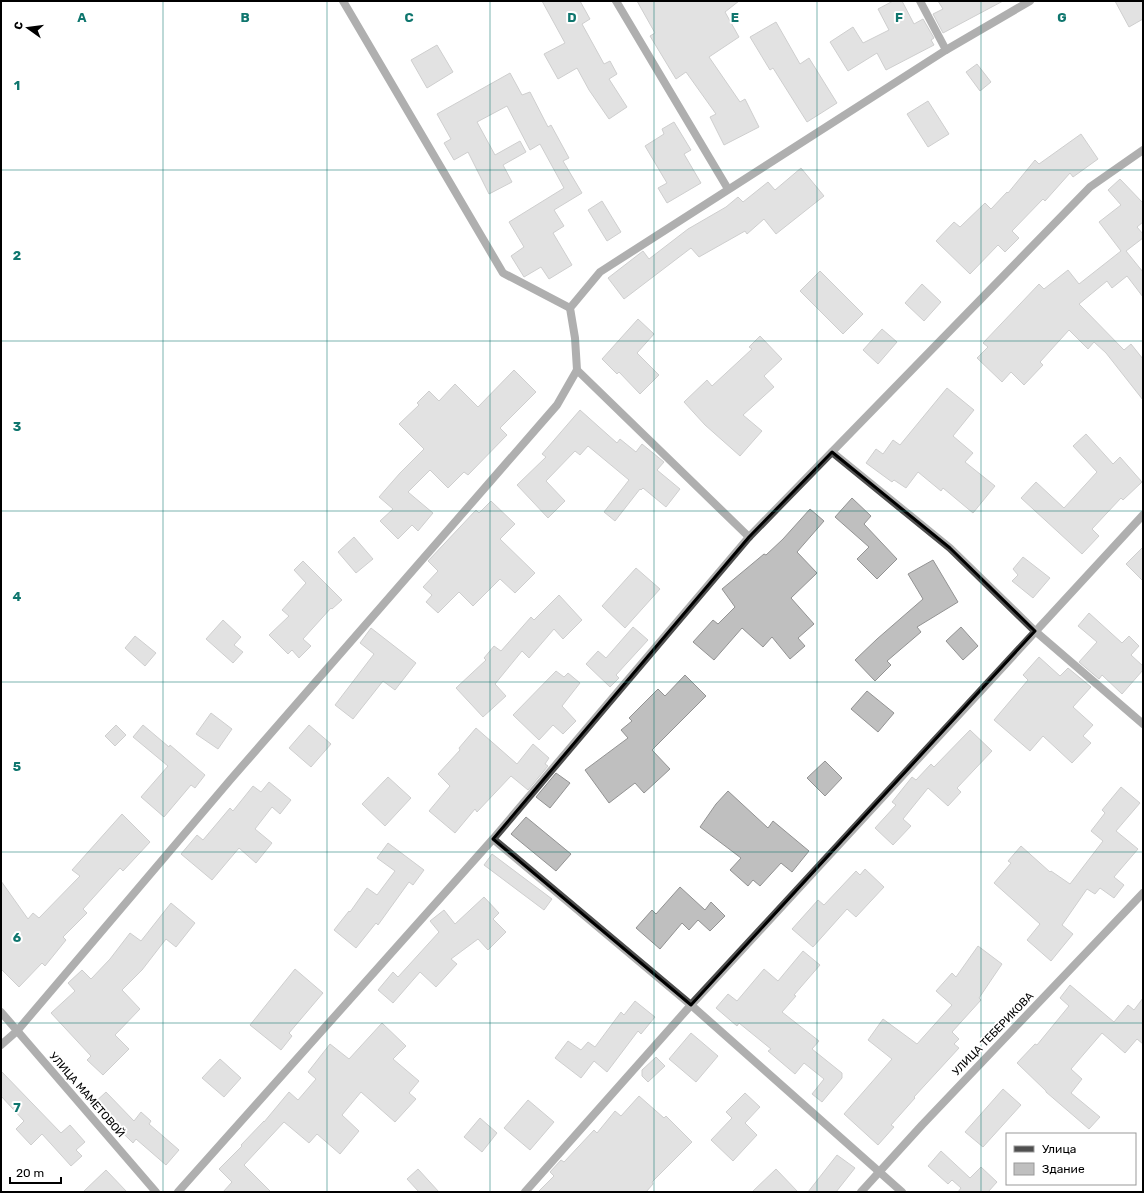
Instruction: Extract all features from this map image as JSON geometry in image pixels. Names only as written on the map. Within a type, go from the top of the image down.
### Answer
[{"type":"street","points":[[343,1],[503,273],[570,308]]},
{"type":"street","points":[[616,1],[728,189]]},
{"type":"street","points":[[920,1],[946,50]]},
{"type":"street","points":[[1,1045],[17,1031],[231,779],[557,404],[577,370],[575,338],[570,308],[600,272],[946,50],[1030,1]]},
{"type":"street","points":[[178,1192],[493,839],[749,537],[1090,187],[1143,150]]},
{"type":"street","points":[[577,370],[749,537]]},
{"type":"street","points":[[832,452],[950,548],[1035,630],[1143,724]]},
{"type":"street","points":[[525,1192],[691,1005],[1035,630],[1143,515]]},
{"type":"street","points":[[493,839],[691,1005],[902,1192]]},
{"type":"street","name":"УЛИЦА ТЕБЕРИКОВА","points":[[861,1192],[922,1125],[1143,893]]},
{"type":"street","name":"УЛИЦА МАМЕТОВОЙ","points":[[1,1012],[156,1192]]},
{"type":"highlighted area","points":[[832,452],[950,548],[1035,631],[691,1005],[493,839],[749,537]]},
{"type":"building","points":[[542,1],[580,1],[590,19],[582,24],[604,64],[610,61],[617,74],[609,79],[627,107],[609,119],[589,90],[577,68],[558,79],[544,54],[565,43]]},
{"type":"building","points":[[637,1],[739,1],[725,12],[739,37],[709,57],[740,102],[745,99],[759,127],[724,145],[710,117],[716,114],[686,72],[676,79],[650,36],[655,33]]},
{"type":"building","points":[[893,1],[902,1],[914,24],[923,19],[934,38],[931,40],[934,45],[886,70],[877,53],[848,71],[830,42],[853,27],[863,43],[889,30],[878,9]]},
{"type":"building","points":[[938,1],[1003,1],[943,33],[933,14],[943,9]]},
{"type":"building","points":[[1115,1],[1143,1],[1143,19],[1129,27]]},
{"type":"building","points":[[776,22],[800,64],[809,58],[837,103],[807,122],[773,68],[770,70],[750,37]]},
{"type":"building","points":[[437,45],[453,72],[427,88],[411,60]]},
{"type":"building","points":[[977,64],[991,82],[980,91],[966,72]]},
{"type":"building","points":[[510,73],[522,95],[530,92],[548,127],[551,125],[569,158],[563,161],[582,193],[554,210],[564,226],[553,233],[572,265],[549,279],[541,267],[524,277],[511,256],[524,247],[509,222],[564,188],[540,144],[530,150],[507,106],[477,122],[495,155],[520,141],[526,152],[503,165],[512,182],[489,194],[468,152],[454,160],[444,143],[451,139],[437,114]]},
{"type":"building","points":[[928,101],[949,134],[928,147],[907,114]]},
{"type":"building","points":[[674,122],[691,150],[684,154],[701,183],[667,203],[658,188],[667,183],[645,146],[664,134],[662,129]]},
{"type":"building","points":[[1081,134],[1098,159],[1073,177],[1070,173],[1045,201],[1043,199],[1012,231],[1019,238],[1005,252],[998,245],[970,274],[936,241],[954,222],[960,227],[985,203],[991,209],[1007,192],[1008,193],[1035,160],[1039,164]]},
{"type":"building","points":[[801,168],[824,196],[776,234],[764,219],[747,234],[745,231],[699,257],[691,248],[624,299],[608,278],[643,251],[649,259],[688,229],[726,207],[738,197],[743,202],[768,182],[775,190]]},
{"type":"building","points":[[1120,179],[1143,203],[1143,222],[1137,227],[1143,234],[1143,238],[1126,251],[1143,272],[1143,297],[1127,276],[1112,288],[1107,281],[1079,304],[1124,350],[1131,344],[1143,359],[1143,400],[1106,353],[1094,342],[1088,349],[1069,330],[1040,362],[1043,365],[1024,385],[1011,372],[1002,382],[977,358],[988,347],[983,343],[1039,284],[1044,289],[1068,270],[1079,284],[1121,251],[1099,222],[1121,205],[1108,190]]},
{"type":"building","points":[[602,201],[621,232],[607,241],[588,210]]},
{"type":"building","points":[[820,271],[863,314],[843,334],[800,291]]},
{"type":"building","points":[[922,284],[941,302],[924,321],[905,303]]},
{"type":"building","points":[[638,319],[654,334],[637,353],[659,375],[640,394],[619,372],[617,374],[602,359]]},
{"type":"building","points":[[882,329],[897,342],[878,364],[863,350]]},
{"type":"building","points":[[760,336],[782,359],[764,376],[774,387],[743,415],[762,431],[740,456],[705,425],[684,402],[707,380],[712,386],[752,349],[749,347]]},
{"type":"building","points":[[514,370],[536,392],[500,428],[507,435],[468,475],[464,472],[448,488],[430,470],[408,492],[433,513],[418,531],[412,525],[398,539],[380,521],[393,509],[379,497],[424,449],[399,424],[419,405],[417,403],[429,391],[439,401],[455,384],[478,407]]},
{"type":"building","points":[[947,388],[974,410],[953,436],[973,453],[965,462],[995,486],[973,513],[943,488],[941,491],[918,472],[906,488],[894,480],[892,482],[866,463],[876,449],[883,454],[893,440],[900,445]]},
{"type":"building","points":[[580,410],[617,443],[620,439],[636,452],[642,444],[664,462],[657,470],[680,489],[666,507],[643,488],[641,490],[640,489],[615,521],[604,512],[629,480],[588,446],[580,455],[575,451],[546,481],[565,501],[548,518],[517,485],[546,457],[542,454]]},
{"type":"building","points":[[1086,434],[1113,464],[1120,457],[1142,482],[1123,500],[1121,498],[1092,529],[1099,536],[1082,554],[1021,498],[1036,482],[1064,508],[1097,472],[1073,446]]},
{"type":"building","points":[[852,498],[871,516],[864,524],[897,559],[877,579],[857,559],[869,547],[835,517]]},
{"type":"building","points":[[491,501],[515,524],[500,539],[535,573],[515,593],[500,579],[473,606],[459,592],[438,613],[426,602],[432,595],[423,587],[438,571],[428,561],[476,510],[479,513]]},
{"type":"building","points":[[810,509],[824,521],[797,552],[817,573],[791,598],[814,624],[798,638],[805,646],[790,659],[772,637],[763,647],[742,628],[714,660],[693,642],[713,620],[718,624],[735,607],[722,589],[764,554],[766,555],[783,539]]},
{"type":"building","points":[[354,537],[373,559],[356,573],[338,552]]},
{"type":"building","points":[[1143,547],[1143,581],[1126,564]]},
{"type":"building","points":[[1023,557],[1050,578],[1033,598],[1012,581],[1018,575],[1013,569]]},
{"type":"building","points":[[933,560],[958,602],[917,627],[921,632],[887,661],[891,665],[875,681],[855,660],[923,599],[908,574]]},
{"type":"building","points":[[303,561],[342,600],[332,609],[331,608],[303,639],[311,646],[299,658],[292,650],[288,654],[269,635],[289,616],[282,610],[306,583],[294,570]]},
{"type":"building","points":[[636,568],[660,589],[625,628],[602,606]]},
{"type":"building","points":[[559,595],[582,620],[563,639],[554,629],[529,658],[522,651],[495,684],[506,696],[483,717],[456,688],[486,660],[484,658],[494,646],[501,651],[531,617],[534,620]]},
{"type":"building","points":[[1089,613],[1122,643],[1129,636],[1139,646],[1131,655],[1143,666],[1143,670],[1122,694],[1102,675],[1099,679],[1079,662],[1097,642],[1078,626]]},
{"type":"building","points":[[223,620],[241,637],[234,645],[243,652],[233,663],[206,639]]},
{"type":"building","points":[[633,627],[648,640],[616,675],[619,678],[610,687],[586,664],[598,651],[606,658]]},
{"type":"building","points":[[961,627],[978,646],[963,660],[946,641]]},
{"type":"building","points":[[371,628],[416,663],[395,690],[383,681],[353,719],[335,705],[374,654],[360,643]]},
{"type":"building","points":[[135,636],[156,653],[145,666],[125,648]]},
{"type":"building","points":[[1039,657],[1060,676],[1068,668],[1091,687],[1073,707],[1093,725],[1083,736],[1091,743],[1072,763],[1043,736],[1030,751],[994,720],[1028,680],[1023,675]]},
{"type":"building","points":[[556,671],[564,677],[568,673],[580,683],[562,706],[576,721],[563,734],[553,725],[539,740],[513,715]]},
{"type":"building","points":[[685,675],[706,696],[652,750],[670,769],[644,793],[635,783],[609,803],[585,770],[628,738],[621,730],[632,721],[629,718],[658,689],[665,696]]},
{"type":"building","points":[[867,691],[894,713],[878,732],[851,709]]},
{"type":"building","points":[[211,713],[232,729],[218,749],[196,734]]},
{"type":"building","points":[[116,725],[126,735],[115,746],[105,736]]},
{"type":"building","points":[[143,725],[169,747],[170,745],[205,775],[195,788],[191,785],[164,817],[141,797],[168,766],[133,737]]},
{"type":"building","points":[[309,725],[331,744],[311,767],[289,748]]},
{"type":"building","points":[[476,728],[517,764],[533,744],[549,758],[545,764],[548,766],[528,790],[511,776],[477,812],[475,809],[455,833],[429,811],[450,786],[438,774],[460,750],[459,748]]},
{"type":"building","points":[[970,730],[992,751],[957,788],[961,792],[948,806],[928,788],[903,819],[911,826],[893,845],[875,828],[896,805],[892,802],[912,777],[916,780],[931,764],[934,767]]},
{"type":"building","points":[[825,761],[842,778],[825,796],[807,778]]},
{"type":"building","points":[[556,773],[570,783],[550,808],[536,797]]},
{"type":"building","points":[[388,777],[411,798],[385,826],[362,804]]},
{"type":"building","points":[[269,782],[291,800],[280,814],[272,807],[255,829],[272,843],[256,863],[239,848],[212,880],[181,854],[197,835],[203,840],[230,808],[233,811],[253,786],[261,792]]},
{"type":"building","points":[[1121,787],[1140,803],[1116,831],[1138,849],[1114,877],[1124,885],[1114,898],[1100,888],[1095,894],[1087,889],[1062,925],[1073,934],[1051,961],[1027,940],[1040,924],[994,883],[1011,863],[1008,861],[1021,846],[1050,872],[1051,871],[1070,884],[1103,841],[1091,831],[1105,813],[1102,810]]},
{"type":"building","points":[[728,791],[768,828],[773,821],[809,851],[792,872],[781,863],[760,886],[753,880],[748,886],[730,870],[741,858],[700,827],[716,804]]},
{"type":"building","points":[[122,814],[150,842],[123,871],[120,868],[83,909],[87,913],[63,937],[66,940],[45,966],[42,963],[19,987],[1,969],[1,881],[28,919],[33,913],[39,918],[80,876],[72,870]]},
{"type":"building","points":[[526,817],[571,854],[556,871],[511,834]]},
{"type":"building","points":[[388,843],[424,870],[413,885],[409,882],[378,925],[376,923],[356,948],[334,930],[349,911],[350,912],[367,888],[377,895],[395,871],[377,858]]},
{"type":"building","points":[[492,854],[552,899],[544,910],[484,865]]},
{"type":"building","points":[[865,869],[884,887],[856,917],[847,909],[813,947],[792,929],[818,900],[824,905],[856,871],[860,875]]},
{"type":"building","points":[[680,887],[705,910],[711,902],[725,916],[710,931],[698,920],[689,930],[682,923],[660,949],[636,928],[652,910],[656,914]]},
{"type":"building","points":[[484,897],[499,913],[493,919],[506,932],[488,950],[478,939],[451,959],[457,964],[436,987],[420,972],[393,1003],[378,990],[393,972],[398,977],[439,932],[430,921],[444,910],[455,924]]},
{"type":"building","points":[[171,903],[195,923],[176,947],[166,939],[142,970],[122,990],[140,1009],[115,1035],[129,1049],[103,1075],[87,1060],[91,1056],[51,1013],[75,991],[68,983],[82,970],[91,979],[110,959],[130,933],[141,941]]},
{"type":"building","points":[[978,946],[1002,964],[979,998],[981,1000],[952,1032],[959,1039],[954,1044],[959,1048],[914,1097],[915,1098],[891,1125],[894,1127],[878,1145],[844,1114],[892,1059],[868,1040],[883,1019],[917,1044],[952,1005],[936,991],[952,973],[956,977]]},
{"type":"building","points":[[803,951],[820,965],[794,995],[796,996],[782,1012],[819,1041],[812,1049],[842,1073],[842,1078],[822,1102],[812,1094],[824,1079],[804,1063],[795,1074],[768,1051],[771,1049],[739,1023],[737,1026],[716,1008],[728,994],[737,1001],[764,969],[778,981]]},
{"type":"building","points":[[295,969],[323,993],[289,1033],[292,1036],[281,1050],[250,1025]]},
{"type":"building","points":[[1070,985],[1114,1022],[1128,1005],[1134,1010],[1143,998],[1143,1044],[1137,1039],[1125,1053],[1102,1033],[1071,1069],[1082,1079],[1071,1093],[1100,1117],[1089,1129],[1046,1092],[1017,1063],[1035,1044],[1037,1045],[1069,1006],[1060,998]]},
{"type":"building","points":[[635,1001],[655,1017],[641,1034],[638,1031],[607,1072],[594,1061],[581,1078],[555,1058],[568,1041],[581,1050],[588,1042],[595,1047],[621,1012],[624,1015]]},
{"type":"building","points":[[382,1023],[406,1046],[393,1059],[419,1081],[409,1093],[416,1099],[395,1122],[361,1092],[342,1115],[359,1131],[340,1154],[317,1134],[309,1143],[284,1122],[244,1165],[271,1192],[223,1192],[232,1182],[219,1169],[264,1122],[289,1092],[298,1100],[316,1079],[308,1072],[330,1044],[349,1059]]},
{"type":"building","points":[[691,1033],[718,1056],[696,1082],[669,1059]]},
{"type":"building","points":[[656,1057],[665,1066],[648,1082],[642,1076],[642,1070]]},
{"type":"building","points":[[220,1059],[241,1078],[224,1097],[202,1078]]},
{"type":"building","points":[[1,1071],[61,1133],[70,1125],[85,1142],[76,1150],[82,1156],[71,1166],[42,1134],[31,1145],[16,1129],[24,1121],[1,1096]]},
{"type":"building","points":[[1003,1089],[1021,1105],[983,1147],[965,1132]]},
{"type":"building","points":[[106,1092],[134,1121],[141,1112],[151,1121],[149,1124],[179,1150],[166,1165],[136,1139],[133,1143],[93,1104]]},
{"type":"building","points":[[745,1093],[760,1107],[745,1123],[757,1135],[733,1161],[711,1140],[732,1118],[726,1112]]},
{"type":"building","points":[[639,1096],[664,1118],[666,1116],[692,1142],[652,1182],[653,1184],[646,1192],[538,1192],[554,1176],[550,1172],[561,1160],[564,1162],[594,1130],[597,1133],[615,1111],[621,1116]]},
{"type":"building","points":[[528,1100],[554,1122],[530,1150],[504,1128]]},
{"type":"building","points":[[480,1118],[497,1133],[482,1152],[464,1137]]},
{"type":"building","points":[[941,1151],[970,1178],[981,1167],[997,1182],[988,1192],[958,1192],[961,1188],[952,1180],[948,1184],[928,1166]]},
{"type":"building","points":[[837,1155],[855,1168],[836,1192],[808,1192]]},
{"type":"building","points":[[418,1169],[439,1192],[419,1192],[407,1179]]},
{"type":"building","points":[[776,1169],[798,1192],[752,1192]]},
{"type":"building","points":[[106,1170],[127,1192],[83,1192]]}]
